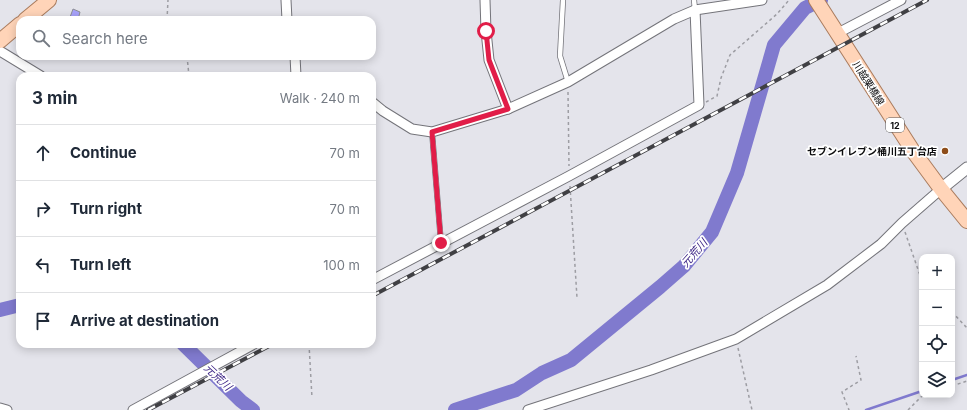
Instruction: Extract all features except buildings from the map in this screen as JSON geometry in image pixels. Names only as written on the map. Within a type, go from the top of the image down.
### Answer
[{"type":"main road","points":[[30,16],[49,0]]},
{"type":"main road","name":"川越栗橋線","points":[[816,0],[894,123],[941,189],[967,221]]},
{"type":"main road","points":[[0,41],[16,27]]},
{"type":"street","points":[[286,0],[287,16]]},
{"type":"street","points":[[486,0],[486,31],[489,60],[508,109]]},
{"type":"street","points":[[376,105],[412,129],[432,132],[508,109],[568,82],[674,19],[695,10],[762,0]]},
{"type":"street","points":[[835,29],[901,0]]},
{"type":"street","points":[[376,278],[569,176],[699,105],[695,10]]},
{"type":"street","points":[[0,51],[34,72]]},
{"type":"street","points":[[294,60],[296,72]]},
{"type":"street","points":[[528,410],[651,370],[736,339],[828,285],[881,244],[902,223],[967,168]]},
{"type":"street","points":[[133,410],[247,348]]},
{"type":"street","points":[[0,408],[7,410]]},
{"type":"lane","points":[[563,0],[560,56],[568,82]]},
{"type":"lane","points":[[694,0],[695,10]]},
{"type":"lane","points":[[432,132],[441,243]]},
{"type":"path","points":[[167,16],[168,0]]},
{"type":"path","points":[[699,105],[717,96],[721,78],[730,55],[777,14],[789,0]]},
{"type":"path","points":[[187,60],[189,72]]},
{"type":"path","points":[[568,82],[569,176],[577,298]]},
{"type":"path","points":[[902,223],[919,272]]},
{"type":"path","points":[[955,315],[967,328]]},
{"type":"path","points":[[736,339],[752,410]]},
{"type":"path","points":[[309,348],[312,398]]},
{"type":"path","points":[[848,410],[842,392],[861,380],[856,356]]},
{"type":"path","points":[[955,385],[967,381]]},
{"type":"path","points":[[908,410],[920,398]]},
{"type":"waterway","name":"元荒川","points":[[455,410],[516,390],[542,373],[571,360],[684,266],[712,232],[737,173],[774,45],[805,8],[821,0]]},
{"type":"waterway","name":"元荒川","points":[[0,310],[16,306]]},
{"type":"waterway","name":"元荒川","points":[[187,348],[241,401],[253,410]]},
{"type":"waterway","points":[[955,379],[967,375]]},
{"type":"waterway","points":[[866,410],[919,392]]},
{"type":"railway","points":[[376,294],[927,0]]},
{"type":"railway","points":[[148,410],[265,348]]},
{"type":"place","name":"セブンイレブン桶川五丁台店","points":[[945,151]]},
{"type":"route","points":[[441,243],[432,132],[508,109],[489,60],[486,31]]}]
